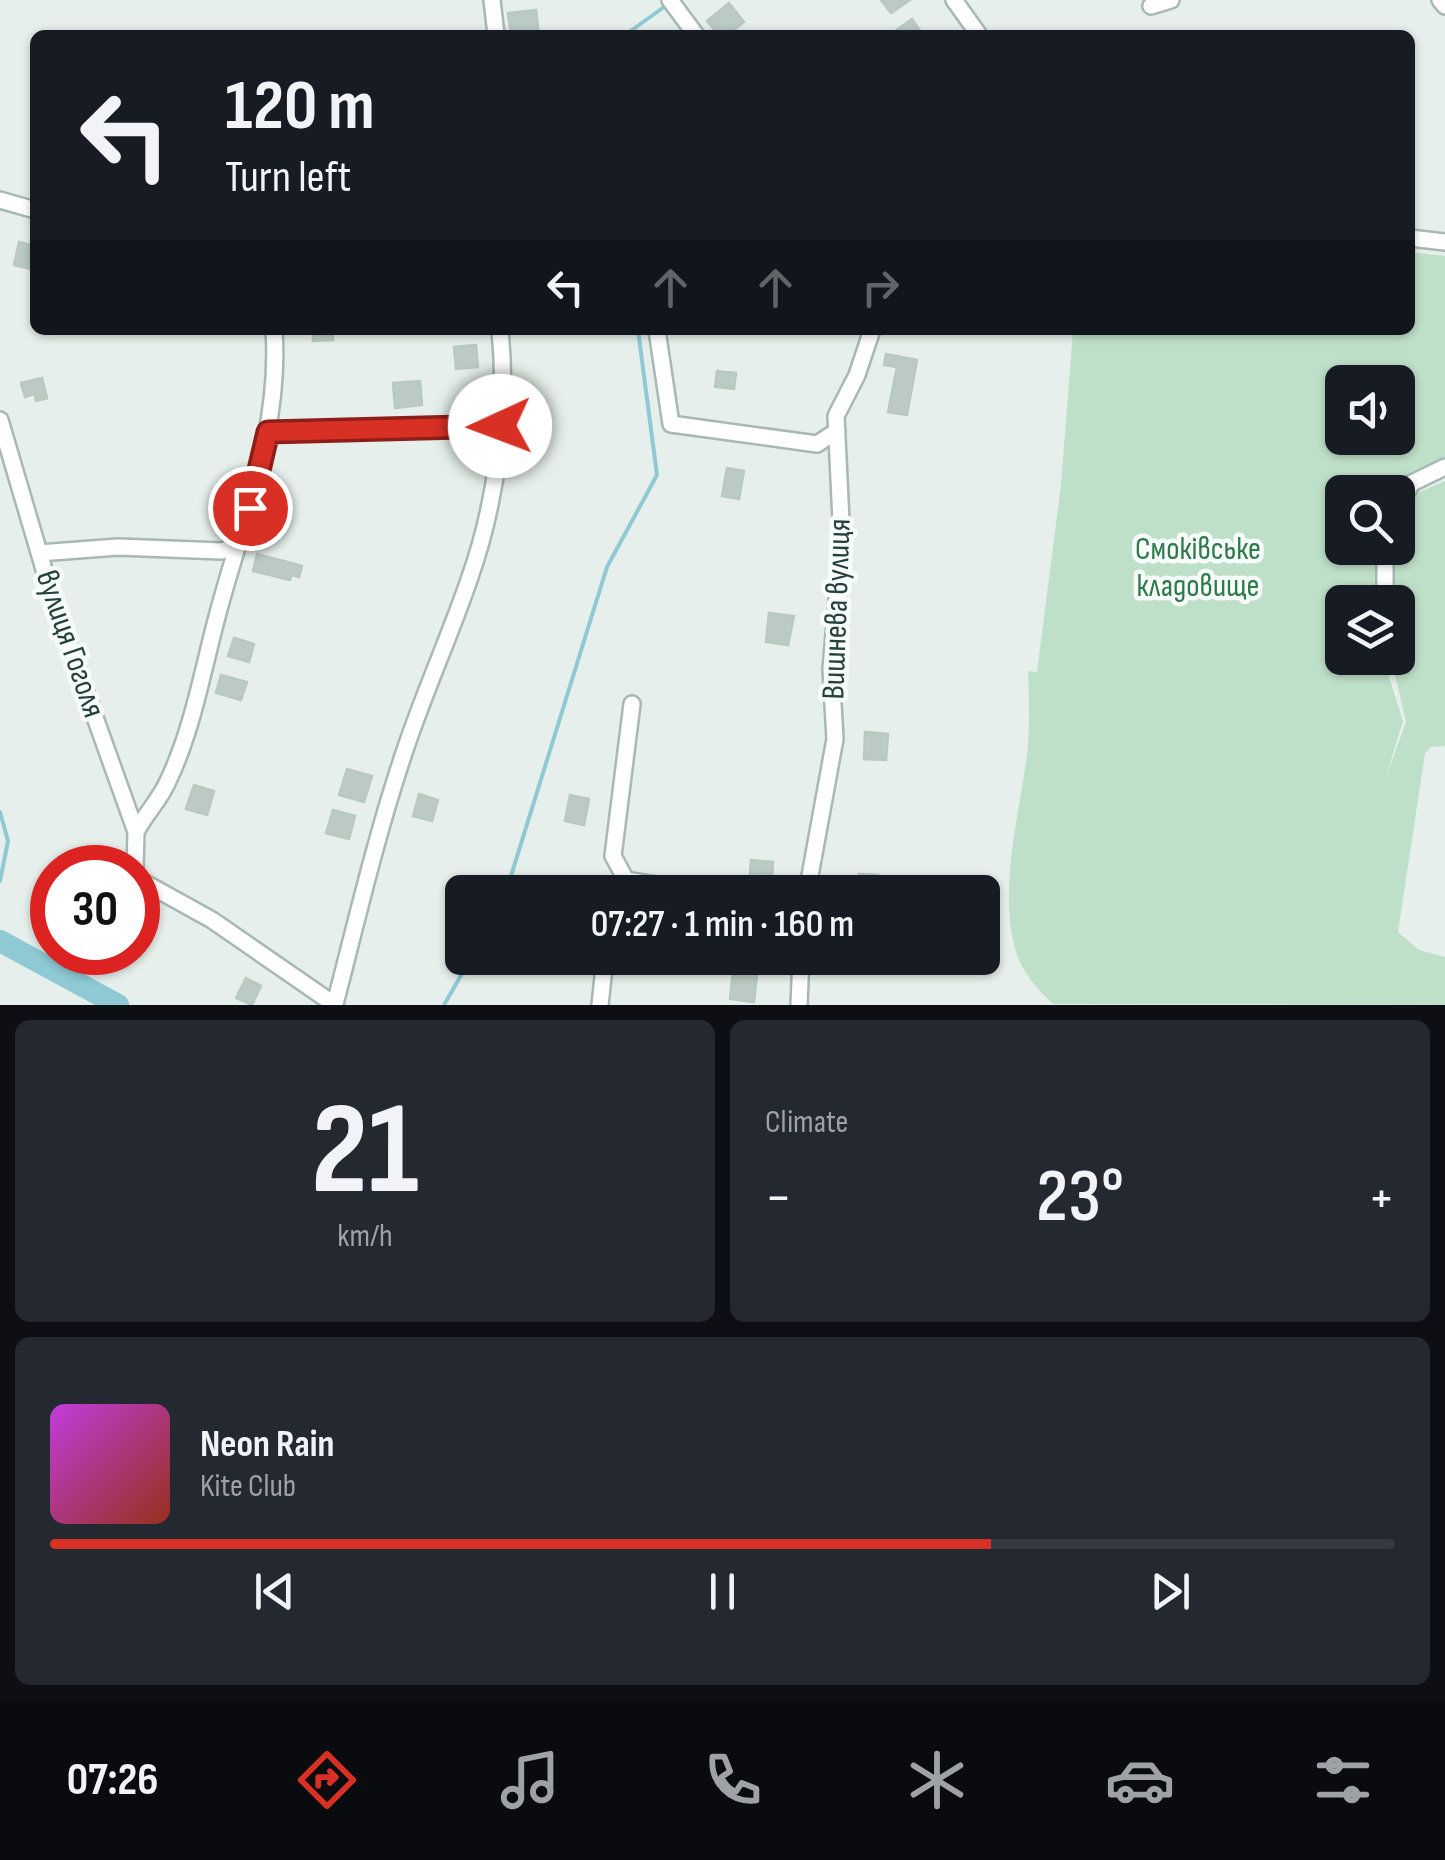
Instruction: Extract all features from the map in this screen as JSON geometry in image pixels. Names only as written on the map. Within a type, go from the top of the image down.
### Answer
[{"type":"street","points":[[492,0],[495,30]]},
{"type":"street","points":[[670,0],[692,30]]},
{"type":"street","points":[[954,0],[975,30]]},
{"type":"street","points":[[1151,6],[1172,0]]},
{"type":"street","points":[[1440,0],[1445,6]]},
{"type":"street","points":[[0,200],[30,209]]},
{"type":"street","points":[[1415,239],[1445,242]]},
{"type":"street","points":[[136,832],[147,810],[160,797],[179,752],[235,546],[250,508],[272,413],[274,335]]},
{"type":"street","points":[[160,891],[212,920],[335,1004],[401,761],[471,576],[497,464],[503,370],[500,335]]},
{"type":"street","points":[[658,335],[671,424],[818,444],[837,431]]},
{"type":"street","name":"Вишнева вулиця","points":[[810,875],[835,739],[831,669],[842,542],[836,416],[857,375],[870,335]]},
{"type":"street","name":"вулиця Гоголя","points":[[0,420],[39,553],[136,832],[136,845]]},
{"type":"street","points":[[268,432],[500,426]]},
{"type":"street","points":[[1415,482],[1445,467]]},
{"type":"street","points":[[39,553],[118,547],[221,551],[235,546]]},
{"type":"street","points":[[619,875],[613,856],[632,704]]},
{"type":"street","points":[[600,1005],[603,975]]},
{"type":"street","points":[[799,1005],[800,975]]},
{"type":"green space","name":"Смоківське кладовище","points":[[1415,253],[1445,256],[1445,463],[1415,486],[1415,475],[1325,475],[1325,565],[1379,565],[1380,585],[1325,585],[1325,675],[1388,675],[1403,721],[1385,780],[1406,722],[1395,675],[1415,675],[1415,585],[1389,585],[1389,565],[1415,565],[1415,494],[1445,481],[1445,746],[1431,747],[1425,753],[1398,932],[1419,950],[1445,957],[1445,1005],[1053,1004],[1023,969],[1011,931],[1009,907],[1015,829],[1028,745],[1028,671],[1037,672],[1061,485],[1073,335],[1415,335]]},
{"type":"building","points":[[881,0],[910,0],[891,13]]},
{"type":"building","points":[[729,3],[744,22],[734,30],[715,30],[707,21]]},
{"type":"building","points":[[536,10],[538,30],[510,30],[508,13]]},
{"type":"building","points":[[912,19],[920,30],[896,30]]},
{"type":"building","points":[[19,242],[30,245],[30,269],[14,265]]},
{"type":"building","points":[[313,335],[332,335],[333,340],[313,341]]},
{"type":"building","points":[[476,345],[478,367],[456,369],[454,347]]},
{"type":"building","points":[[886,354],[917,360],[907,415],[888,412],[897,367],[884,365]]},
{"type":"building","points":[[717,371],[736,373],[734,389],[715,387]]},
{"type":"building","points":[[42,378],[47,398],[36,401],[35,394],[25,397],[21,383]]},
{"type":"building","points":[[420,381],[422,405],[395,408],[393,383]]},
{"type":"building","points":[[727,468],[744,471],[739,499],[722,496]]},
{"type":"building","points":[[257,554],[302,566],[299,577],[291,575],[290,580],[253,571]]},
{"type":"building","points":[[769,613],[794,616],[788,645],[766,642]]},
{"type":"building","points":[[234,638],[254,644],[249,662],[228,656]]},
{"type":"building","points":[[221,675],[247,682],[241,700],[216,693]]},
{"type":"building","points":[[865,732],[888,734],[886,760],[864,759]]},
{"type":"building","points":[[347,769],[372,776],[364,802],[339,795]]},
{"type":"building","points":[[194,785],[214,791],[207,815],[186,809]]},
{"type":"building","points":[[419,794],[438,800],[432,821],[413,816]]},
{"type":"building","points":[[570,795],[589,799],[584,825],[565,821]]},
{"type":"building","points":[[333,810],[355,816],[349,839],[326,833]]},
{"type":"building","points":[[751,860],[773,862],[772,875],[750,875]]},
{"type":"building","points":[[733,975],[757,975],[754,1002],[730,999]]},
{"type":"building","points":[[246,978],[261,986],[252,1005],[236,998]]},
{"type":"waterway","points":[[632,30],[664,7]]},
{"type":"waterway","points":[[511,875],[607,567],[657,475],[639,335]]},
{"type":"waterway","points":[[0,812],[8,841],[0,881]]},
{"type":"waterway","points":[[0,941],[118,1005]]},
{"type":"waterway","points":[[444,1005],[461,975]]},
{"type":"route","points":[[250,508],[268,432],[500,426]]}]
